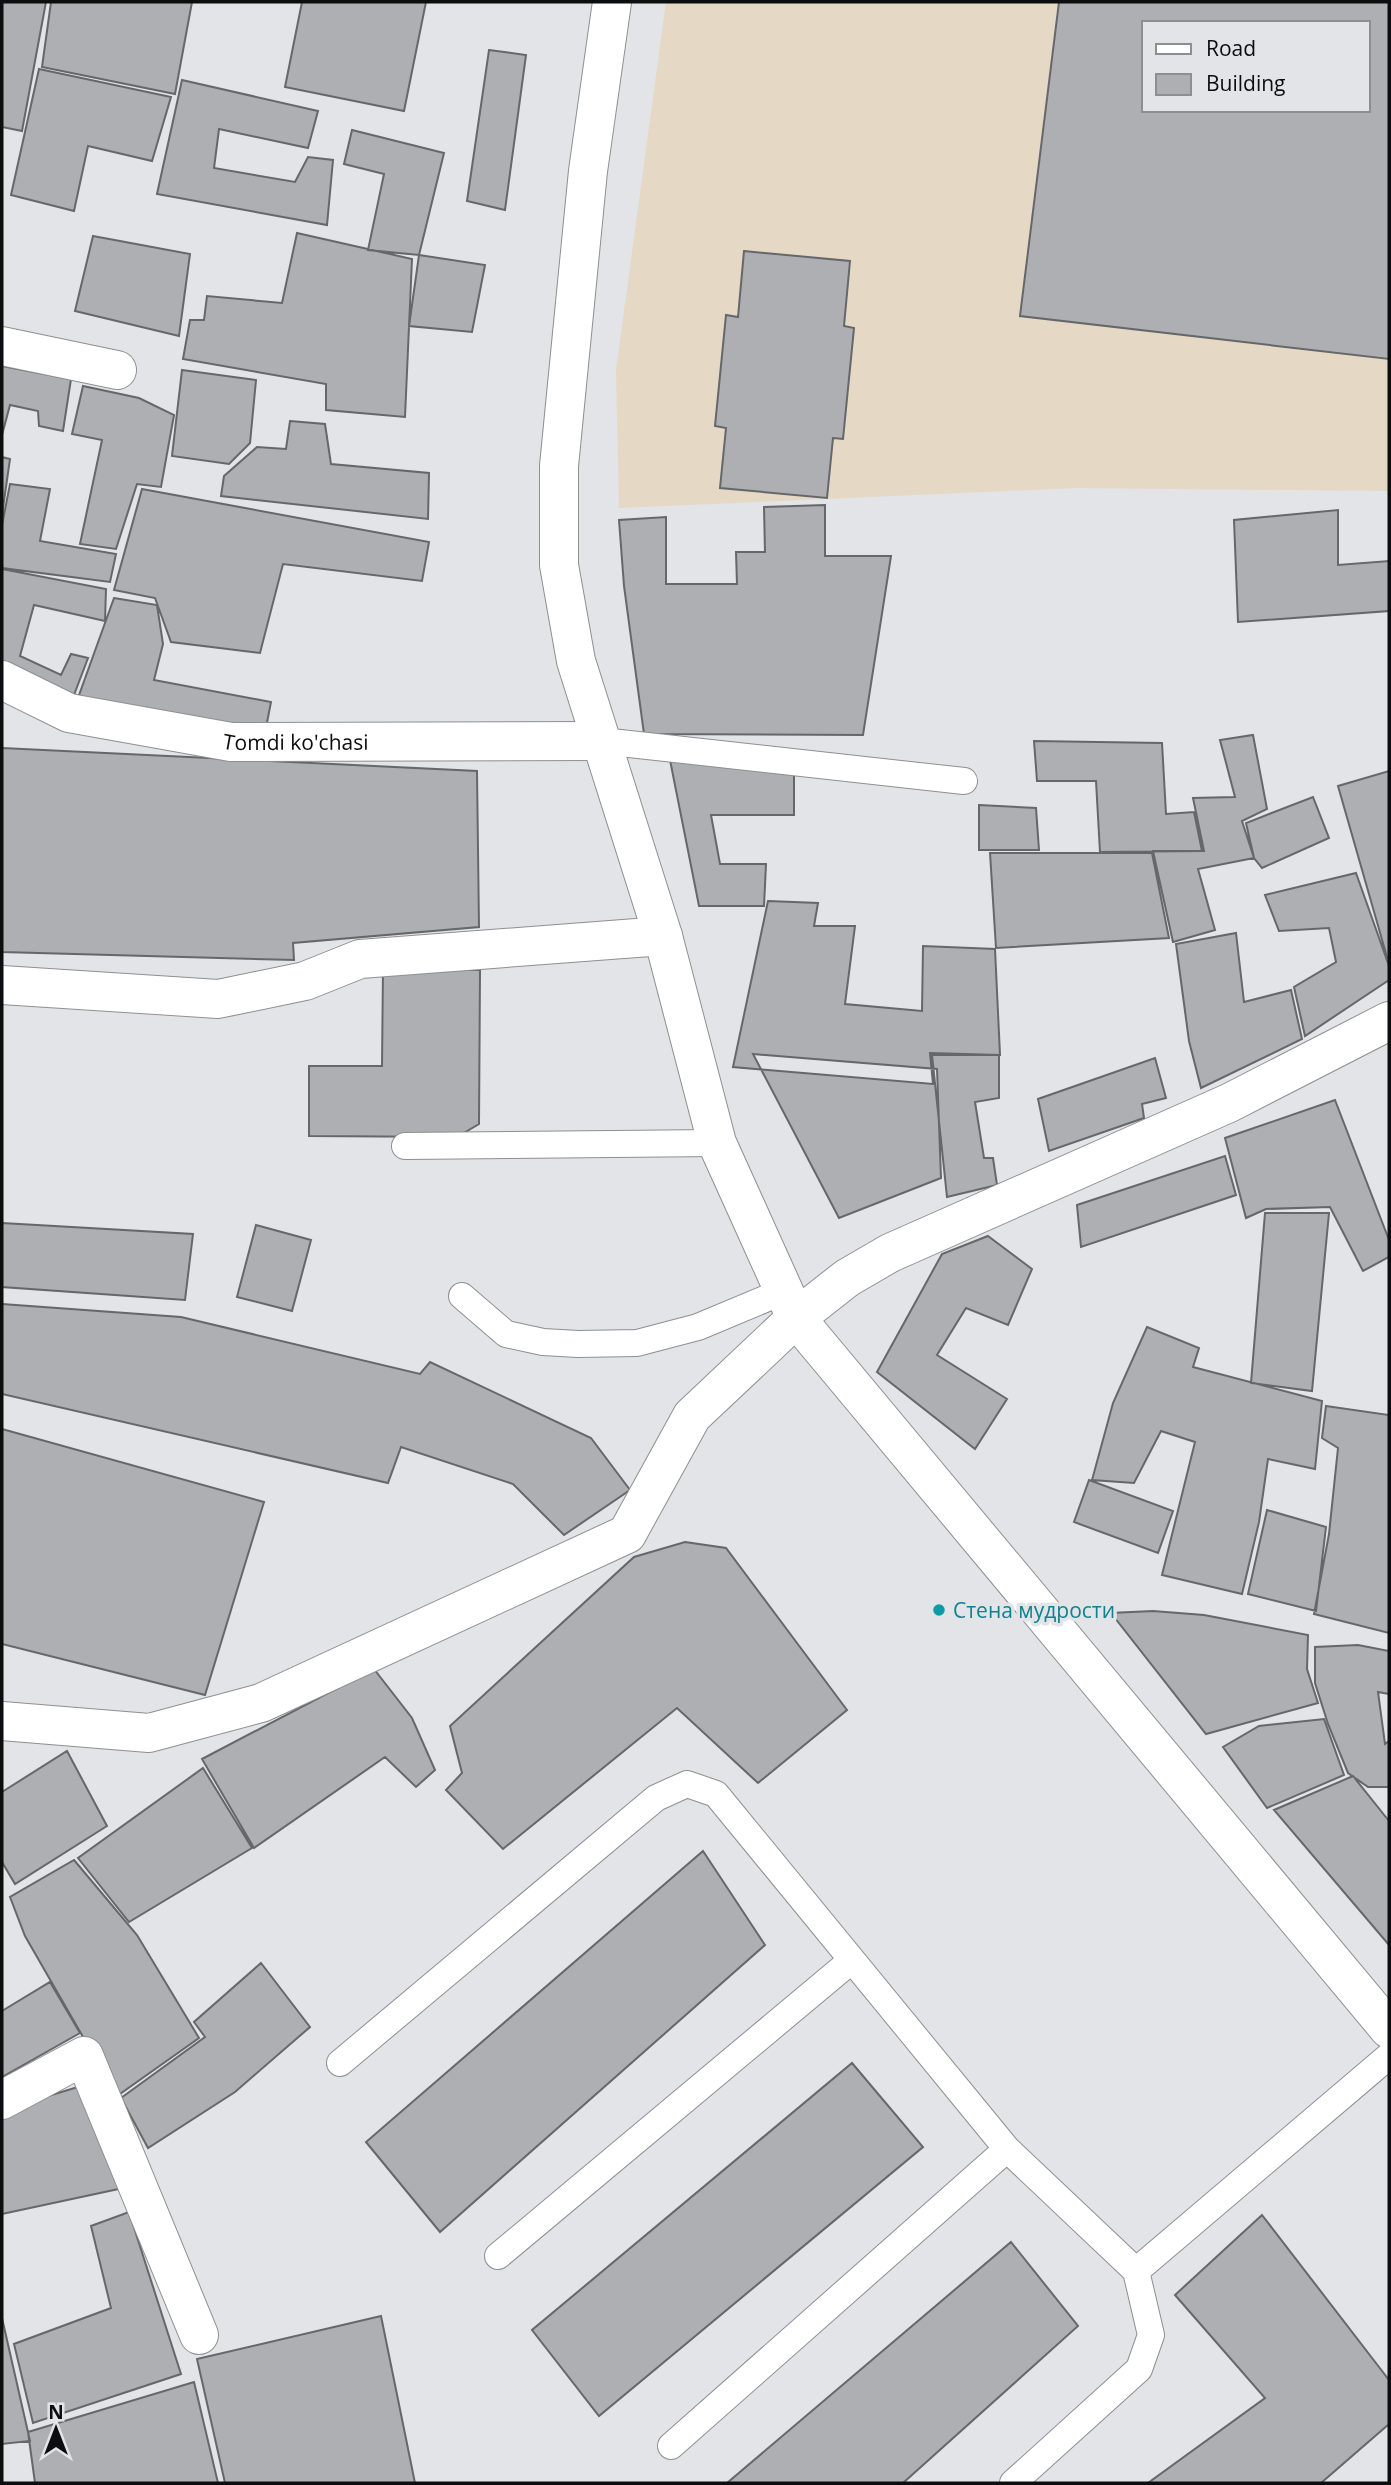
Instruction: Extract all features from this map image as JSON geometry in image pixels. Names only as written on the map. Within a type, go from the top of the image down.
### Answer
[{"type":"street","points":[[612,2],[588,171],[559,466],[559,565],[576,661],[663,936],[717,1143],[790,1305],[1389,2029]]},
{"type":"street","points":[[2,346],[117,370]]},
{"type":"street","name":"Tomdi ko'chasi","points":[[2,680],[69,713],[231,742],[601,741]]},
{"type":"street","points":[[2,985],[218,999],[305,981],[360,959],[663,936]]},
{"type":"street","points":[[2,1721],[149,1733],[261,1703],[627,1534],[692,1416],[790,1305],[847,1278],[890,1253],[1229,1103],[1389,1021]]},
{"type":"street","points":[[2,2100],[84,2056],[200,2335]]},
{"type":"lane","points":[[601,741],[964,781]]},
{"type":"lane","points":[[405,1146],[717,1143]]},
{"type":"lane","points":[[462,1296],[506,1334],[543,1342],[578,1344],[637,1343],[790,1305]]},
{"type":"lane","points":[[340,2063],[656,1798],[687,1784],[716,1794],[1007,2149],[1136,2271],[1151,2334],[1139,2369],[1013,2483]]},
{"type":"lane","points":[[498,2256],[852,1960]]},
{"type":"lane","points":[[1136,2271],[1389,2056]]},
{"type":"lane","points":[[671,2446],[1007,2149]]},
{"type":"shaded area","points":[[666,2],[1389,2],[1389,491],[1076,488],[619,508],[616,370]]},
{"type":"building","points":[[2,2],[46,2],[22,131],[2,127]]},
{"type":"building","points":[[51,2],[192,2],[175,94],[42,67]]},
{"type":"building","points":[[302,2],[426,2],[404,111],[285,87]]},
{"type":"building","points":[[1059,2],[1389,2],[1389,359],[1020,316]]},
{"type":"building","points":[[489,50],[526,55],[505,210],[467,201]]},
{"type":"building","points":[[39,69],[171,97],[152,161],[88,146],[74,211],[11,195]]},
{"type":"building","points":[[182,80],[318,111],[308,148],[219,129],[214,168],[295,182],[308,157],[333,160],[327,225],[157,194]]},
{"type":"building","points":[[352,130],[444,153],[419,255],[368,250],[384,174],[344,164]]},
{"type":"building","points":[[297,233],[412,259],[405,417],[326,410],[326,384],[183,359],[190,320],[204,320],[207,296],[282,303]]},
{"type":"building","points":[[93,236],[190,254],[179,336],[75,311]]},
{"type":"building","points":[[744,251],[850,261],[844,326],[854,328],[843,439],[833,438],[827,498],[720,488],[726,428],[715,426],[726,315],[738,317]]},
{"type":"building","points":[[419,255],[485,265],[472,332],[409,326]]},
{"type":"building","points":[[2,366],[71,379],[63,431],[39,426],[38,411],[10,405],[2,435]]},
{"type":"building","points":[[182,370],[256,380],[250,443],[229,464],[172,456]]},
{"type":"building","points":[[83,386],[139,398],[174,415],[161,487],[137,484],[116,549],[80,544],[102,440],[72,434]]},
{"type":"building","points":[[290,421],[325,424],[331,464],[429,473],[428,519],[221,496],[224,476],[257,447],[286,449]]},
{"type":"building","points":[[2,457],[10,459],[2,515]]},
{"type":"building","points":[[10,484],[50,489],[40,541],[116,554],[110,582],[2,568],[2,525]]},
{"type":"building","points":[[142,489],[429,542],[422,581],[283,564],[260,653],[171,642],[155,598],[114,590]]},
{"type":"building","points":[[825,505],[825,556],[891,556],[863,735],[644,734],[624,586],[619,520],[666,517],[666,584],[737,584],[736,552],[765,552],[764,507]]},
{"type":"building","points":[[1338,510],[1338,565],[1389,561],[1389,611],[1238,622],[1234,520]]},
{"type":"building","points":[[2,569],[106,589],[105,621],[34,605],[20,656],[61,675],[71,654],[88,658],[74,695],[2,663]]},
{"type":"building","points":[[114,598],[157,605],[163,644],[154,680],[271,702],[265,733],[78,698]]},
{"type":"building","points":[[1253,735],[1267,809],[1242,821],[1254,858],[1198,869],[1215,930],[1173,942],[1153,851],[1204,851],[1193,798],[1235,797],[1220,740]]},
{"type":"building","points":[[1034,741],[1162,743],[1166,814],[1194,812],[1202,851],[1100,852],[1096,781],[1037,781]]},
{"type":"building","points":[[2,748],[477,771],[479,927],[293,943],[294,960],[2,952]]},
{"type":"building","points":[[670,760],[794,763],[794,815],[711,815],[720,864],[766,864],[764,906],[699,906]]},
{"type":"building","points":[[1389,771],[1389,964],[1338,786]]},
{"type":"building","points":[[1313,797],[1329,838],[1262,868],[1254,858],[1246,823]]},
{"type":"building","points":[[979,805],[1036,808],[1039,850],[979,850]]},
{"type":"building","points":[[990,853],[1152,853],[1169,938],[996,948]]},
{"type":"building","points":[[1356,873],[1389,966],[1389,980],[1305,1036],[1294,987],[1336,962],[1329,928],[1279,931],[1265,895]]},
{"type":"building","points":[[768,901],[818,903],[814,926],[855,926],[845,1004],[922,1011],[923,946],[995,949],[1000,1055],[930,1053],[933,1084],[733,1067]]},
{"type":"building","points":[[1236,933],[1244,1002],[1291,990],[1302,1039],[1201,1088],[1189,1041],[1176,944]]},
{"type":"building","points":[[383,969],[480,970],[479,1124],[457,1137],[309,1136],[309,1066],[382,1066]]},
{"type":"building","points":[[753,1054],[937,1069],[941,1178],[839,1218]]},
{"type":"building","points":[[932,1055],[999,1055],[999,1098],[975,1102],[984,1158],[993,1158],[997,1185],[947,1197]]},
{"type":"building","points":[[1155,1058],[1166,1098],[1142,1104],[1144,1118],[1049,1151],[1038,1099]]},
{"type":"building","points":[[1335,1100],[1389,1240],[1389,1257],[1363,1271],[1330,1207],[1266,1209],[1246,1218],[1225,1138]]},
{"type":"building","points":[[1225,1156],[1236,1195],[1081,1247],[1077,1205]]},
{"type":"building","points":[[1265,1213],[1329,1213],[1312,1391],[1251,1383]]},
{"type":"building","points":[[2,1223],[193,1234],[185,1300],[2,1287]]},
{"type":"building","points":[[256,1225],[311,1240],[292,1311],[237,1297]]},
{"type":"building","points":[[988,1236],[1032,1269],[1008,1325],[966,1308],[937,1355],[1007,1399],[975,1449],[877,1372],[942,1254]]},
{"type":"building","points":[[2,1304],[181,1317],[420,1374],[430,1362],[591,1438],[630,1490],[564,1535],[513,1484],[401,1447],[388,1483],[2,1394]]},
{"type":"building","points":[[1147,1327],[1199,1348],[1193,1367],[1322,1401],[1315,1469],[1268,1459],[1259,1522],[1242,1594],[1162,1575],[1195,1442],[1161,1431],[1134,1483],[1092,1480],[1113,1403]]},
{"type":"building","points":[[1326,1406],[1389,1415],[1389,1633],[1314,1614],[1329,1534],[1338,1448],[1322,1438]]},
{"type":"building","points":[[2,1429],[264,1502],[205,1695],[2,1644]]},
{"type":"building","points":[[1089,1480],[1173,1511],[1158,1553],[1074,1522]]},
{"type":"building","points":[[1267,1510],[1326,1527],[1316,1611],[1248,1594]]},
{"type":"building","points":[[685,1542],[726,1548],[847,1710],[758,1783],[677,1708],[503,1849],[446,1790],[462,1773],[450,1726],[634,1557]]},
{"type":"building","points":[[1153,1611],[1204,1615],[1308,1635],[1307,1669],[1318,1703],[1206,1734],[1111,1613]]},
{"type":"building","points":[[1358,1645],[1389,1651],[1389,1694],[1378,1692],[1385,1744],[1389,1741],[1389,1787],[1368,1787],[1348,1773],[1315,1683],[1315,1647]]},
{"type":"building","points":[[374,1669],[412,1718],[435,1770],[416,1787],[385,1757],[254,1848],[202,1759]]},
{"type":"building","points":[[1324,1719],[1344,1775],[1267,1808],[1223,1747],[1259,1726]]},
{"type":"building","points":[[67,1751],[107,1826],[15,1884],[2,1862],[2,1792]]},
{"type":"building","points":[[203,1768],[252,1848],[129,1922],[78,1858]]},
{"type":"building","points":[[1353,1776],[1389,1821],[1389,1945],[1274,1810]]},
{"type":"building","points":[[703,1851],[765,1945],[440,2232],[366,2142]]},
{"type":"building","points":[[74,1860],[137,1935],[199,2038],[117,2096],[25,1936],[10,1897]]},
{"type":"building","points":[[261,1963],[310,2027],[235,2092],[148,2148],[121,2098],[205,2037],[194,2022]]},
{"type":"building","points":[[50,1982],[80,2033],[2,2077],[2,2011]]},
{"type":"building","points":[[852,2063],[923,2147],[599,2416],[532,2330]]},
{"type":"building","points":[[91,2083],[128,2187],[2,2214],[2,2110]]},
{"type":"building","points":[[129,2212],[181,2374],[33,2423],[14,2344],[111,2308],[91,2226]]},
{"type":"building","points":[[1262,2215],[1389,2380],[1389,2424],[1321,2483],[1148,2483],[1265,2398],[1175,2295]]},
{"type":"building","points":[[1011,2242],[1078,2326],[903,2483],[727,2483]]},
{"type":"building","points":[[381,2316],[415,2483],[225,2483],[197,2359]]},
{"type":"building","points":[[2,2318],[30,2441],[2,2444]]},
{"type":"building","points":[[194,2382],[218,2483],[35,2483],[28,2432]]},
{"type":"place","name":"Стена мудрости","points":[[939,1610]]}]
